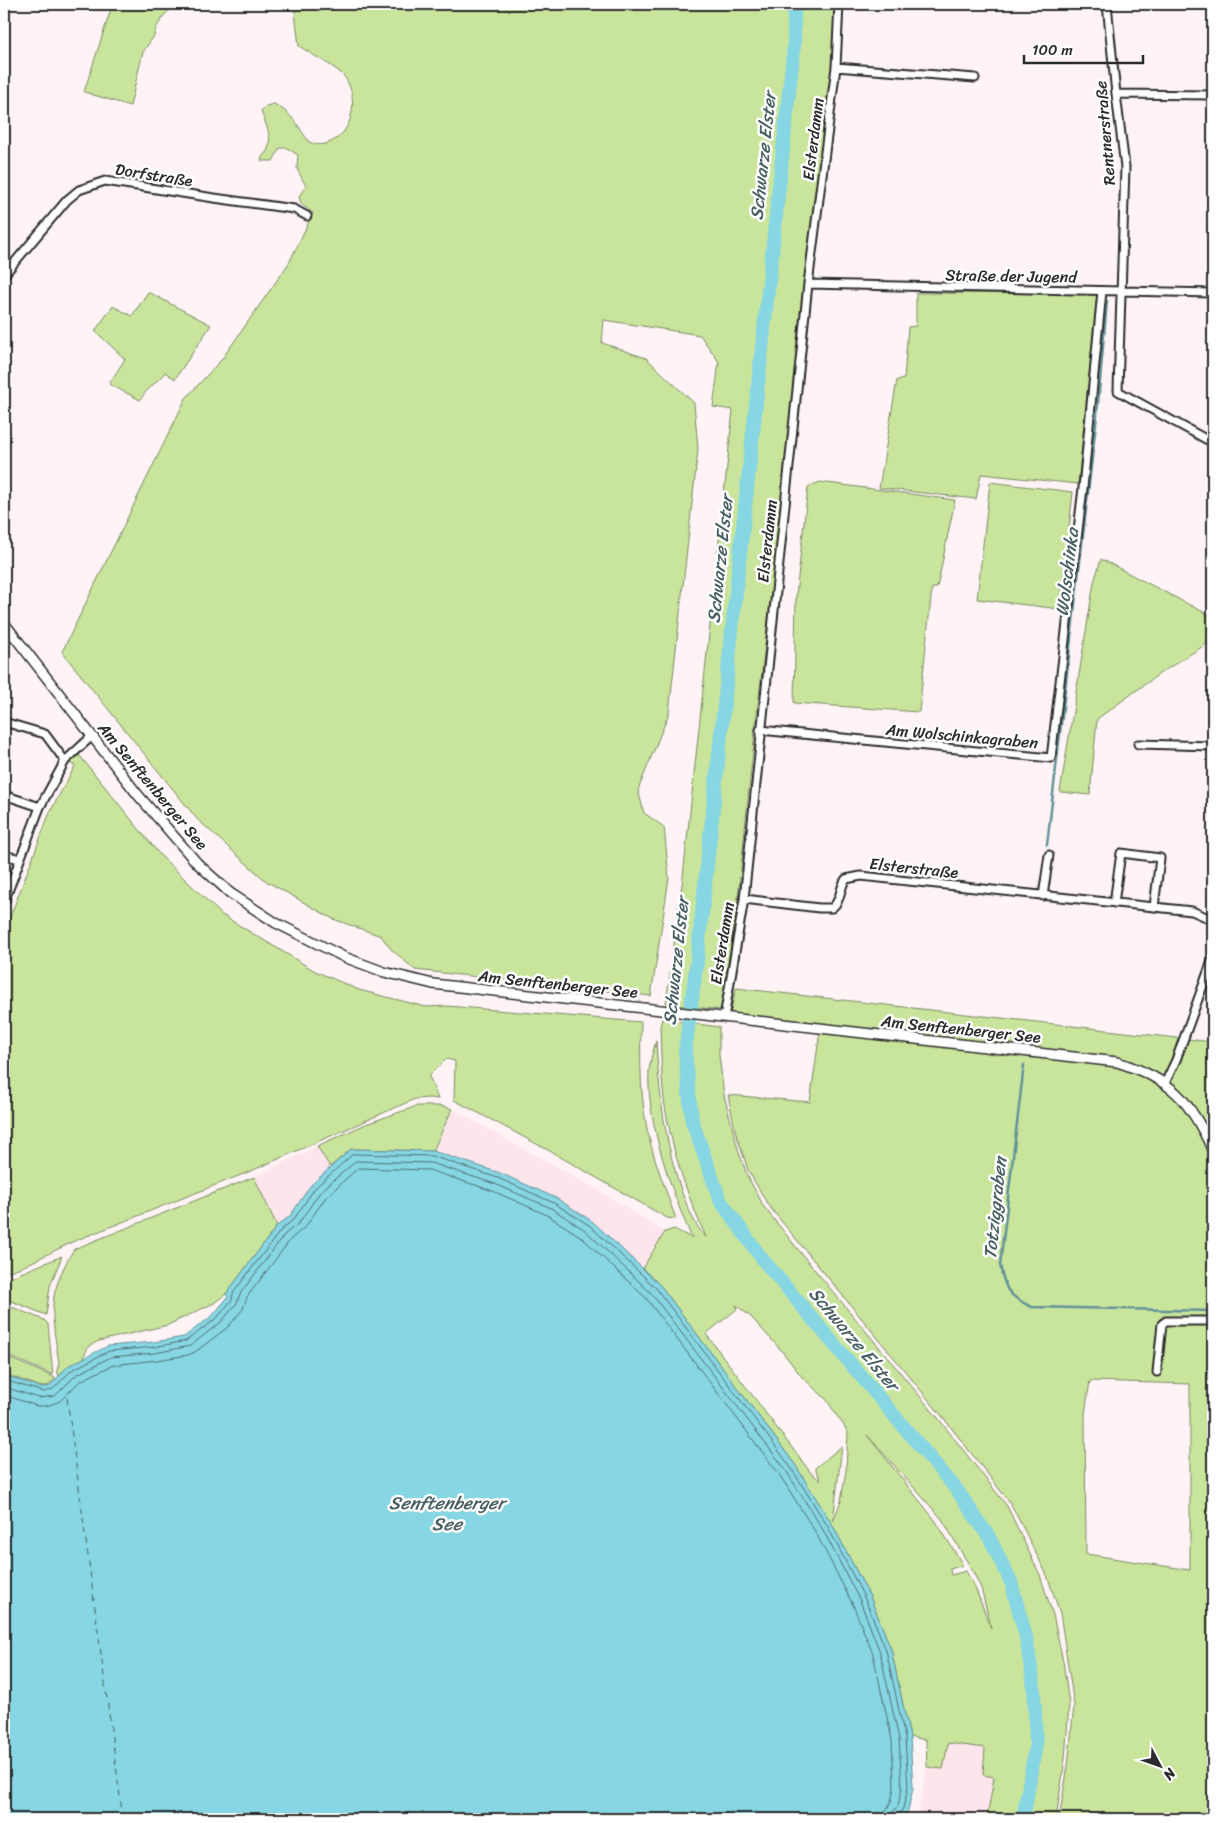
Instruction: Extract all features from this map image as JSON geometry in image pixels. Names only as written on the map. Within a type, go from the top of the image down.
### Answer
[{"type":"street","name":"Elsterdamm","points":[[724,1018],[744,899],[760,730],[808,284],[836,67],[839,4]]},
{"type":"street","name":"Rentnerstraße","points":[[1107,4],[1126,168],[1118,391],[1213,444]]},
{"type":"street","points":[[836,67],[975,78]]},
{"type":"street","points":[[1116,94],[1213,95]]},
{"type":"street","name":"Dorfstraße","points":[[4,275],[67,200],[79,190],[105,180],[294,209],[307,216]]},
{"type":"street","name":"Straße der Jugend","points":[[808,284],[1213,293]]},
{"type":"street","name":"Am Wolschinkagraben","points":[[760,730],[1051,758],[1082,488],[1102,291]]},
{"type":"street","name":"Am Senftenberger See","points":[[4,623],[138,795],[197,863],[230,893],[276,923],[344,957],[384,972],[433,984],[1118,1062],[1140,1070],[1165,1083],[1182,1098],[1196,1118],[1213,1151]]},
{"type":"street","points":[[4,722],[45,734],[65,761]]},
{"type":"street","points":[[4,902],[40,807],[65,761],[92,736]]},
{"type":"street","points":[[1138,744],[1213,746]]},
{"type":"street","points":[[4,795],[40,807]]},
{"type":"street","points":[[1114,903],[1121,854],[1160,858],[1154,907]]},
{"type":"street","points":[[4,855],[20,859]]},
{"type":"street","points":[[1043,896],[1049,855]]},
{"type":"street","name":"Elsterstraße","points":[[744,899],[832,908],[839,900],[842,884],[846,879],[861,876],[1192,911],[1213,920]]},
{"type":"street","points":[[1165,1083],[1176,1060],[1213,958]]},
{"type":"street","points":[[1157,1372],[1162,1324],[1166,1321],[1213,1321]]},
{"type":"shaded area","points":[[452,1109],[600,1191],[665,1232],[642,1269],[592,1221],[556,1198],[500,1173],[433,1151]]},
{"type":"shaded area","points":[[317,1146],[330,1167],[311,1185],[290,1216],[277,1226],[254,1177]]},
{"type":"shaded area","points":[[947,1743],[985,1748],[983,1774],[994,1776],[987,1819],[918,1819],[927,1767],[943,1769]]},
{"type":"green space","points":[[105,4],[179,4],[166,13],[143,52],[130,106],[84,92],[112,6]]},
{"type":"green space","points":[[294,4],[839,4],[836,67],[755,730],[738,898],[721,1010],[666,1004],[683,877],[733,410],[713,407],[719,362],[700,335],[604,320],[602,343],[646,358],[694,403],[698,449],[669,713],[638,790],[644,813],[664,827],[669,878],[651,996],[415,970],[391,949],[381,936],[333,919],[266,881],[197,819],[62,652],[186,398],[222,359],[289,263],[313,213],[301,204],[299,196],[306,186],[297,169],[298,155],[287,148],[280,148],[273,161],[261,161],[270,141],[261,111],[266,106],[274,104],[290,116],[309,142],[318,144],[325,144],[337,138],[349,122],[353,102],[348,82],[338,71],[299,46]]},
{"type":"green space","points":[[148,292],[211,325],[175,379],[165,372],[140,400],[109,384],[125,359],[95,331],[113,306],[132,316]]},
{"type":"green space","points":[[916,293],[1097,294],[1078,484],[981,474],[976,499],[879,488],[897,380],[904,379],[908,327],[916,326]]},
{"type":"green space","points":[[820,482],[955,500],[937,588],[932,588],[919,712],[794,703],[796,595],[808,487]]},
{"type":"green space","points":[[990,482],[1073,492],[1060,609],[977,599]]},
{"type":"green space","points":[[1101,559],[1213,617],[1213,640],[1162,672],[1097,719],[1090,795],[1060,792],[1094,582]]},
{"type":"green space","points":[[76,751],[160,855],[222,915],[315,971],[359,990],[426,1007],[447,1006],[641,1022],[641,1082],[644,1112],[650,1142],[676,1219],[667,1218],[548,1150],[454,1100],[455,1061],[446,1059],[429,1076],[438,1099],[415,1099],[251,1171],[72,1242],[24,1266],[4,1273],[4,933],[50,812],[75,766],[65,761]]},
{"type":"green space","points":[[736,988],[1213,1042],[1213,1819],[1059,1819],[1068,1766],[1074,1705],[1060,1613],[1047,1575],[1011,1504],[942,1416],[768,1205],[748,1170],[735,1130],[728,1095],[810,1102],[821,1024],[730,1015]],"holes":[[[1090,1381],[1190,1384],[1190,1570],[1086,1554],[1085,1414]]]},
{"type":"green space","points":[[662,1019],[719,1027],[719,1055],[724,1095],[739,1153],[748,1177],[764,1207],[938,1418],[1007,1506],[1040,1575],[1053,1615],[1063,1661],[1069,1704],[1065,1759],[1056,1819],[987,1819],[994,1777],[983,1775],[985,1748],[948,1743],[943,1769],[927,1767],[926,1740],[910,1737],[891,1649],[870,1597],[832,1524],[794,1463],[660,1285],[642,1269],[665,1232],[674,1229],[692,1238],[676,1200],[656,1134],[649,1091],[649,1071],[656,1041],[661,1099],[671,1156],[687,1205],[695,1222],[706,1237],[686,1187],[675,1153],[667,1118],[663,1091],[660,1026]],"holes":[[[736,1305],[751,1317],[802,1377],[826,1399],[848,1432],[846,1470],[841,1501],[833,1521],[842,1446],[815,1468],[821,1481],[811,1473],[706,1334],[737,1309]],[[867,1435],[942,1519],[981,1588],[991,1628],[976,1590],[966,1571],[951,1575],[950,1569],[963,1565],[935,1520]]]},
{"type":"green space","points":[[417,1106],[441,1106],[452,1109],[433,1151],[351,1149],[330,1167],[317,1146],[366,1124]]},
{"type":"green space","points":[[254,1177],[277,1226],[226,1294],[214,1303],[168,1325],[96,1342],[87,1349],[84,1358],[68,1366],[59,1376],[53,1314],[54,1294],[60,1275],[74,1249]]},
{"type":"green space","points":[[62,1256],[50,1286],[46,1315],[4,1298],[4,1280]]},
{"type":"green space","points":[[4,1304],[44,1320],[48,1324],[53,1375],[4,1354]]},
{"type":"green space","points":[[4,1356],[56,1378],[49,1385],[42,1387],[4,1374]]},
{"type":"water","name":"Senftenberger See","points":[[351,1149],[433,1151],[500,1173],[556,1198],[592,1221],[660,1285],[794,1463],[832,1524],[870,1597],[891,1649],[910,1737],[913,1788],[908,1811],[902,1819],[4,1819],[4,1375],[42,1388],[50,1386],[68,1366],[108,1346],[184,1337],[213,1315],[228,1297],[226,1294],[277,1226],[290,1216],[311,1185]]},
{"type":"waterway","name":"Schwarze Elster","points":[[794,4],[794,46],[697,960],[685,1052],[692,1121],[720,1200],[763,1260],[957,1490],[989,1537],[1011,1582],[1026,1637],[1034,1687],[1036,1744],[1023,1819]]},
{"type":"waterway","name":"Wolschinka","points":[[1047,845],[1097,415],[1107,301]]},
{"type":"waterway","name":"Totziggraben","points":[[1024,1065],[1000,1265],[1009,1291],[1032,1307],[1213,1311]]},
{"type":"ferry route","points":[[67,1398],[123,1819]]}]
